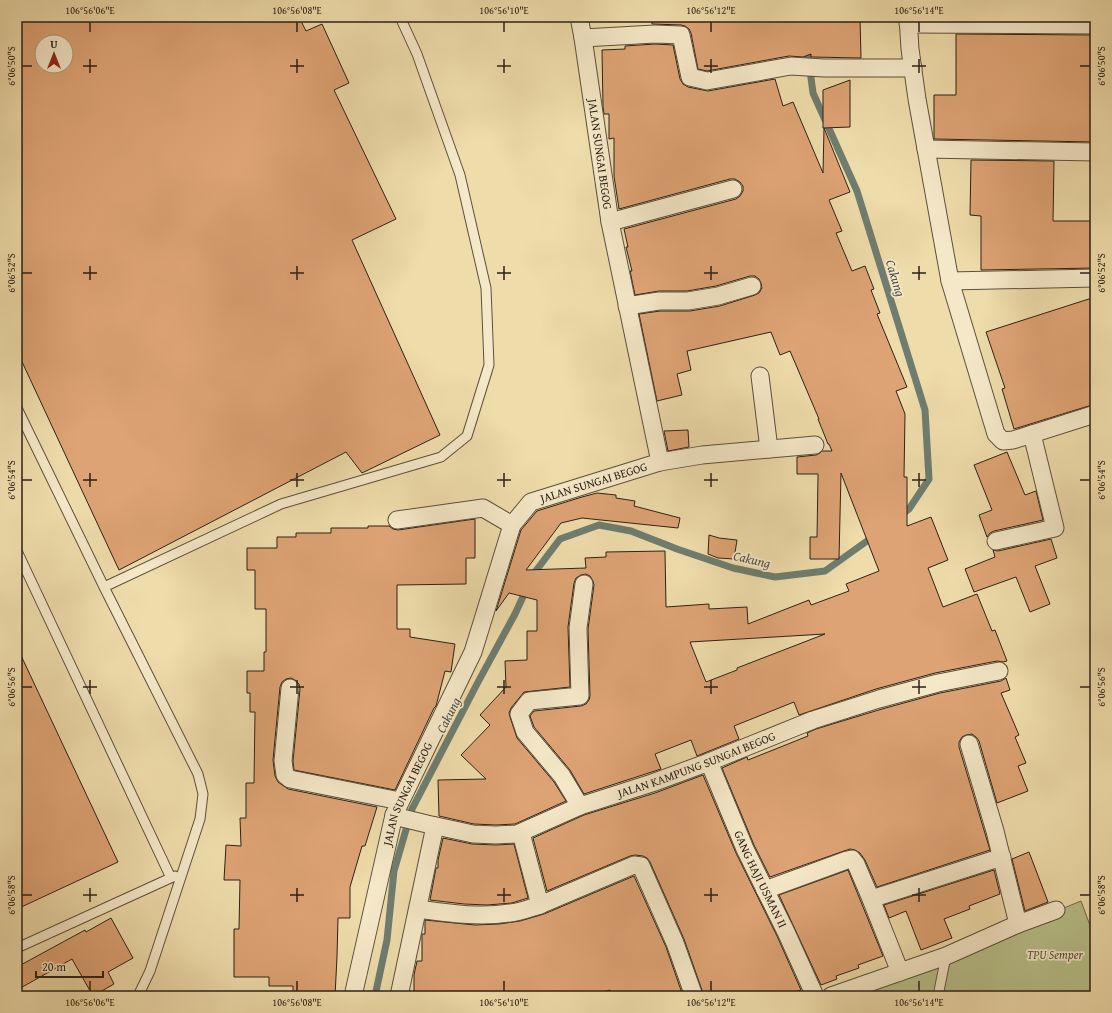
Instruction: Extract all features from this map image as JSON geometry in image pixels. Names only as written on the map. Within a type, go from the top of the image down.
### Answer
[{"type":"street","name":"JALAN SUNGAI BEGOG","points":[[354,996],[397,811],[473,652],[512,525],[531,502],[660,462],[610,222],[579,17]]},
{"type":"street","points":[[1095,25],[908,20],[910,49],[926,149],[950,281],[996,434],[1003,441],[1013,440],[1034,442],[1095,414]]},
{"type":"street","points":[[583,38],[655,34],[681,35],[690,78],[708,81],[791,66],[824,68],[913,68]]},
{"type":"street","points":[[926,149],[1095,152]]},
{"type":"street","points":[[610,222],[733,188]]},
{"type":"street","points":[[950,281],[1095,278]]},
{"type":"street","points":[[627,306],[659,302],[688,302],[718,296],[752,286]]},
{"type":"street","points":[[760,376],[769,449]]},
{"type":"street","points":[[996,541],[1055,528],[1034,442]]},
{"type":"street","points":[[660,462],[702,455],[815,445]]},
{"type":"street","points":[[397,520],[483,508],[512,525]]},
{"type":"street","points":[[580,806],[562,776],[525,732],[519,714],[529,701],[580,696],[578,628],[584,584]]},
{"type":"street","name":"JALAN KAMPUNG SUNGAI BEGOG","points":[[290,688],[282,762],[285,774],[290,779],[397,811],[431,825],[473,834],[507,835],[521,833],[580,806],[652,783],[709,762],[813,720],[938,683],[999,671]]},
{"type":"street","points":[[969,744],[1002,856],[1018,924]]},
{"type":"street","name":"GANG HAJI USMAN II","points":[[709,762],[745,849],[786,932],[815,996]]},
{"type":"street","points":[[399,996],[418,909],[431,825]]},
{"type":"street","points":[[521,833],[540,905]]},
{"type":"street","points":[[871,899],[1002,856]]},
{"type":"street","points":[[765,890],[852,859],[856,864],[871,899],[900,972]]},
{"type":"street","points":[[418,909],[454,914],[496,915],[511,913],[540,905],[634,865],[641,866],[675,943],[694,996]]},
{"type":"street","points":[[831,996],[946,956],[1018,924],[1056,910]]},
{"type":"lane","points":[[104,587],[281,504],[441,457],[467,436],[489,365],[486,288],[460,176],[417,54],[400,17]]},
{"type":"lane","points":[[17,408],[104,587],[198,774],[203,794],[200,819],[184,871],[150,971],[138,996]]},
{"type":"lane","points":[[17,551],[171,878]]},
{"type":"lane","points":[[17,948],[184,871]]},
{"type":"lane","points":[[938,996],[946,956]]},
{"type":"green space","name":"TPU Semper","points":[[1081,901],[1095,939],[1095,996],[831,996],[946,956]]},
{"type":"building","points":[[17,17],[299,17],[306,31],[322,24],[349,83],[334,90],[396,219],[352,240],[440,435],[362,473],[346,452],[119,570],[17,351]]},
{"type":"building","points":[[652,17],[860,17],[861,58],[811,57],[811,54],[803,57],[789,56],[707,71],[698,69],[689,29],[681,25],[652,24]]},
{"type":"building","points":[[956,34],[1095,35],[1095,142],[934,139],[934,95],[956,95]]},
{"type":"building","points":[[655,44],[673,45],[680,79],[683,84],[688,87],[708,91],[775,79],[783,106],[793,102],[823,173],[824,128],[850,192],[829,200],[842,231],[836,233],[852,271],[865,266],[874,289],[871,290],[880,313],[877,314],[907,387],[896,391],[905,414],[904,477],[907,477],[907,526],[931,517],[948,560],[928,568],[943,607],[977,594],[992,631],[995,630],[1007,661],[997,661],[935,673],[876,689],[799,715],[794,702],[734,726],[739,739],[697,756],[691,740],[655,754],[661,769],[584,794],[570,770],[534,727],[530,716],[534,711],[581,706],[586,704],[589,700],[588,629],[594,585],[590,576],[586,574],[581,575],[576,578],[574,583],[568,627],[570,687],[524,692],[511,708],[509,713],[517,738],[554,782],[566,801],[515,824],[474,824],[439,816],[438,780],[486,779],[461,755],[490,725],[480,715],[506,687],[505,661],[527,660],[527,631],[537,631],[537,600],[509,593],[496,611],[521,530],[537,511],[597,493],[616,495],[616,498],[635,501],[634,506],[680,518],[678,528],[582,518],[561,523],[526,570],[586,568],[585,558],[606,557],[606,552],[665,551],[666,607],[709,604],[709,609],[747,607],[748,624],[809,600],[811,605],[849,591],[846,584],[879,571],[841,473],[839,559],[810,559],[810,537],[817,537],[818,474],[797,474],[797,457],[816,455],[822,451],[832,451],[790,351],[780,355],[771,332],[687,351],[691,370],[677,374],[682,395],[657,401],[639,314],[660,311],[690,311],[720,306],[755,295],[759,293],[762,288],[759,279],[755,276],[750,276],[716,286],[687,291],[659,291],[635,295],[624,229],[736,199],[743,191],[743,186],[735,179],[730,179],[619,209],[614,176],[614,138],[609,139],[609,114],[604,114],[603,107],[602,50],[625,49],[625,46]],"holes":[[[825,634],[737,668],[737,670],[706,682],[690,642]]]},
{"type":"building","points":[[850,80],[850,127],[823,128],[823,90]]},
{"type":"building","points":[[971,160],[1054,161],[1053,221],[1095,221],[1095,268],[981,270],[981,216],[970,215]]},
{"type":"building","points":[[1095,297],[1095,404],[1014,429],[1002,389],[1005,388],[986,332]]},
{"type":"building","points":[[688,430],[689,447],[668,451],[664,431]]},
{"type":"building","points":[[1007,452],[1025,495],[1036,491],[1043,520],[994,531],[987,537],[979,515],[992,510],[974,465]]},
{"type":"building","points":[[475,519],[475,558],[466,558],[466,584],[397,585],[397,629],[410,629],[410,637],[455,644],[451,672],[445,671],[436,706],[395,790],[294,770],[293,761],[300,689],[299,684],[291,678],[282,682],[280,687],[273,760],[275,776],[278,782],[288,789],[377,807],[365,846],[362,846],[350,887],[350,918],[338,918],[335,996],[293,996],[293,986],[269,986],[269,977],[234,977],[234,929],[239,929],[240,880],[224,880],[226,845],[241,846],[240,818],[246,818],[246,783],[254,783],[255,712],[250,712],[250,693],[247,693],[247,671],[264,671],[264,652],[266,652],[266,609],[255,609],[255,570],[247,570],[247,548],[277,548],[277,537],[296,537],[296,533],[331,533],[331,528],[368,528],[368,526],[389,526],[398,530]]},
{"type":"building","points":[[709,535],[737,540],[734,559],[718,558],[708,554]]},
{"type":"building","points":[[1051,539],[1057,558],[1035,566],[1050,604],[1030,612],[1016,577],[974,592],[965,569],[995,557],[993,550],[998,551]]},
{"type":"building","points":[[17,647],[118,862],[17,909]]},
{"type":"building","points":[[1006,678],[1010,690],[1001,693],[1019,735],[1015,737],[1026,763],[1018,766],[1028,791],[997,803],[979,741],[972,734],[962,737],[959,742],[959,747],[990,850],[877,887],[865,860],[860,853],[850,849],[770,877],[754,845],[722,768],[747,757],[748,760],[808,736],[807,733],[816,729],[940,693],[1001,681]]},
{"type":"building","points":[[703,775],[736,853],[777,936],[801,990],[785,996],[704,996],[684,939],[650,862],[643,856],[630,856],[547,891],[533,838],[584,815],[655,793]]},
{"type":"building","points":[[443,838],[472,844],[514,844],[528,898],[512,903],[487,905],[430,900],[436,868],[438,868],[438,860]]},
{"type":"building","points":[[1029,852],[1048,902],[1025,911],[1012,859]]},
{"type":"building","points":[[848,870],[883,956],[858,965],[859,968],[836,976],[837,979],[821,985],[779,895]]},
{"type":"building","points":[[994,870],[1000,894],[969,906],[970,909],[944,919],[952,938],[921,950],[906,911],[889,918],[884,905]]},
{"type":"building","points":[[634,876],[666,947],[683,996],[611,996],[610,990],[586,996],[414,996],[414,975],[417,961],[422,961],[422,934],[425,934],[425,920],[475,925],[520,921],[544,914]]},
{"type":"building","points":[[111,918],[133,958],[108,972],[114,984],[93,996],[72,959],[17,990],[17,967],[85,930],[86,932]]},
{"type":"waterway","name":"Cakung","points":[[807,47],[813,93],[857,191],[925,410],[929,479],[909,509],[900,516]]},
{"type":"waterway","name":"Cakung","points":[[532,577],[560,539],[599,525],[631,531],[677,549],[733,568],[775,577],[825,571],[874,536]]},
{"type":"waterway","name":"Cakung","points":[[375,996],[387,940],[394,871],[412,809],[515,614],[527,588]]}]
